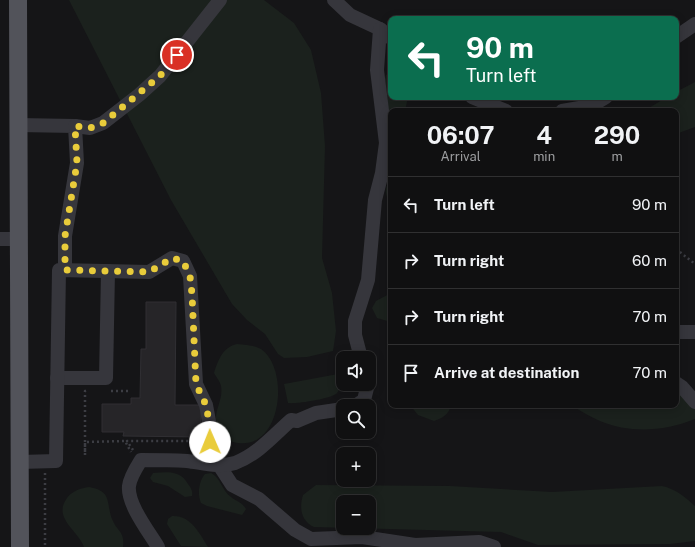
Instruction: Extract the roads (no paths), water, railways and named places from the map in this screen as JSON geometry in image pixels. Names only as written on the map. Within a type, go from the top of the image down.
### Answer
[{"type":"main road","points":[[18,0],[20,547]]},
{"type":"lane","points":[[18,126],[75,126],[90,128],[103,123],[139,95],[160,76],[220,0]]},
{"type":"lane","points":[[334,0],[350,14],[380,29],[388,36]]},
{"type":"lane","points":[[679,35],[695,24]]},
{"type":"lane","points":[[359,351],[355,334],[355,321],[365,295],[368,280],[376,200],[382,173],[386,143],[377,70],[380,29]]},
{"type":"lane","points":[[479,100],[499,108]]},
{"type":"lane","points":[[579,108],[591,106],[601,100]]},
{"type":"lane","points":[[65,270],[65,236],[77,163],[75,126]]},
{"type":"lane","points":[[0,239],[18,239]]},
{"type":"lane","points":[[20,462],[56,461],[58,270],[149,272],[172,258],[183,261],[190,276],[196,384],[206,405],[209,421],[210,442],[219,466],[232,485],[259,499],[294,530],[312,539],[362,537],[415,545],[478,542],[494,547]]},
{"type":"lane","points":[[57,378],[106,378],[108,271]]},
{"type":"lane","points":[[679,332],[695,332]]},
{"type":"lane","points":[[679,385],[695,402]]},
{"type":"lane","points":[[158,547],[138,513],[130,493],[132,478],[140,460],[187,461],[219,466],[235,463],[248,457],[264,445],[291,420],[297,421],[316,413],[336,410]]}]
